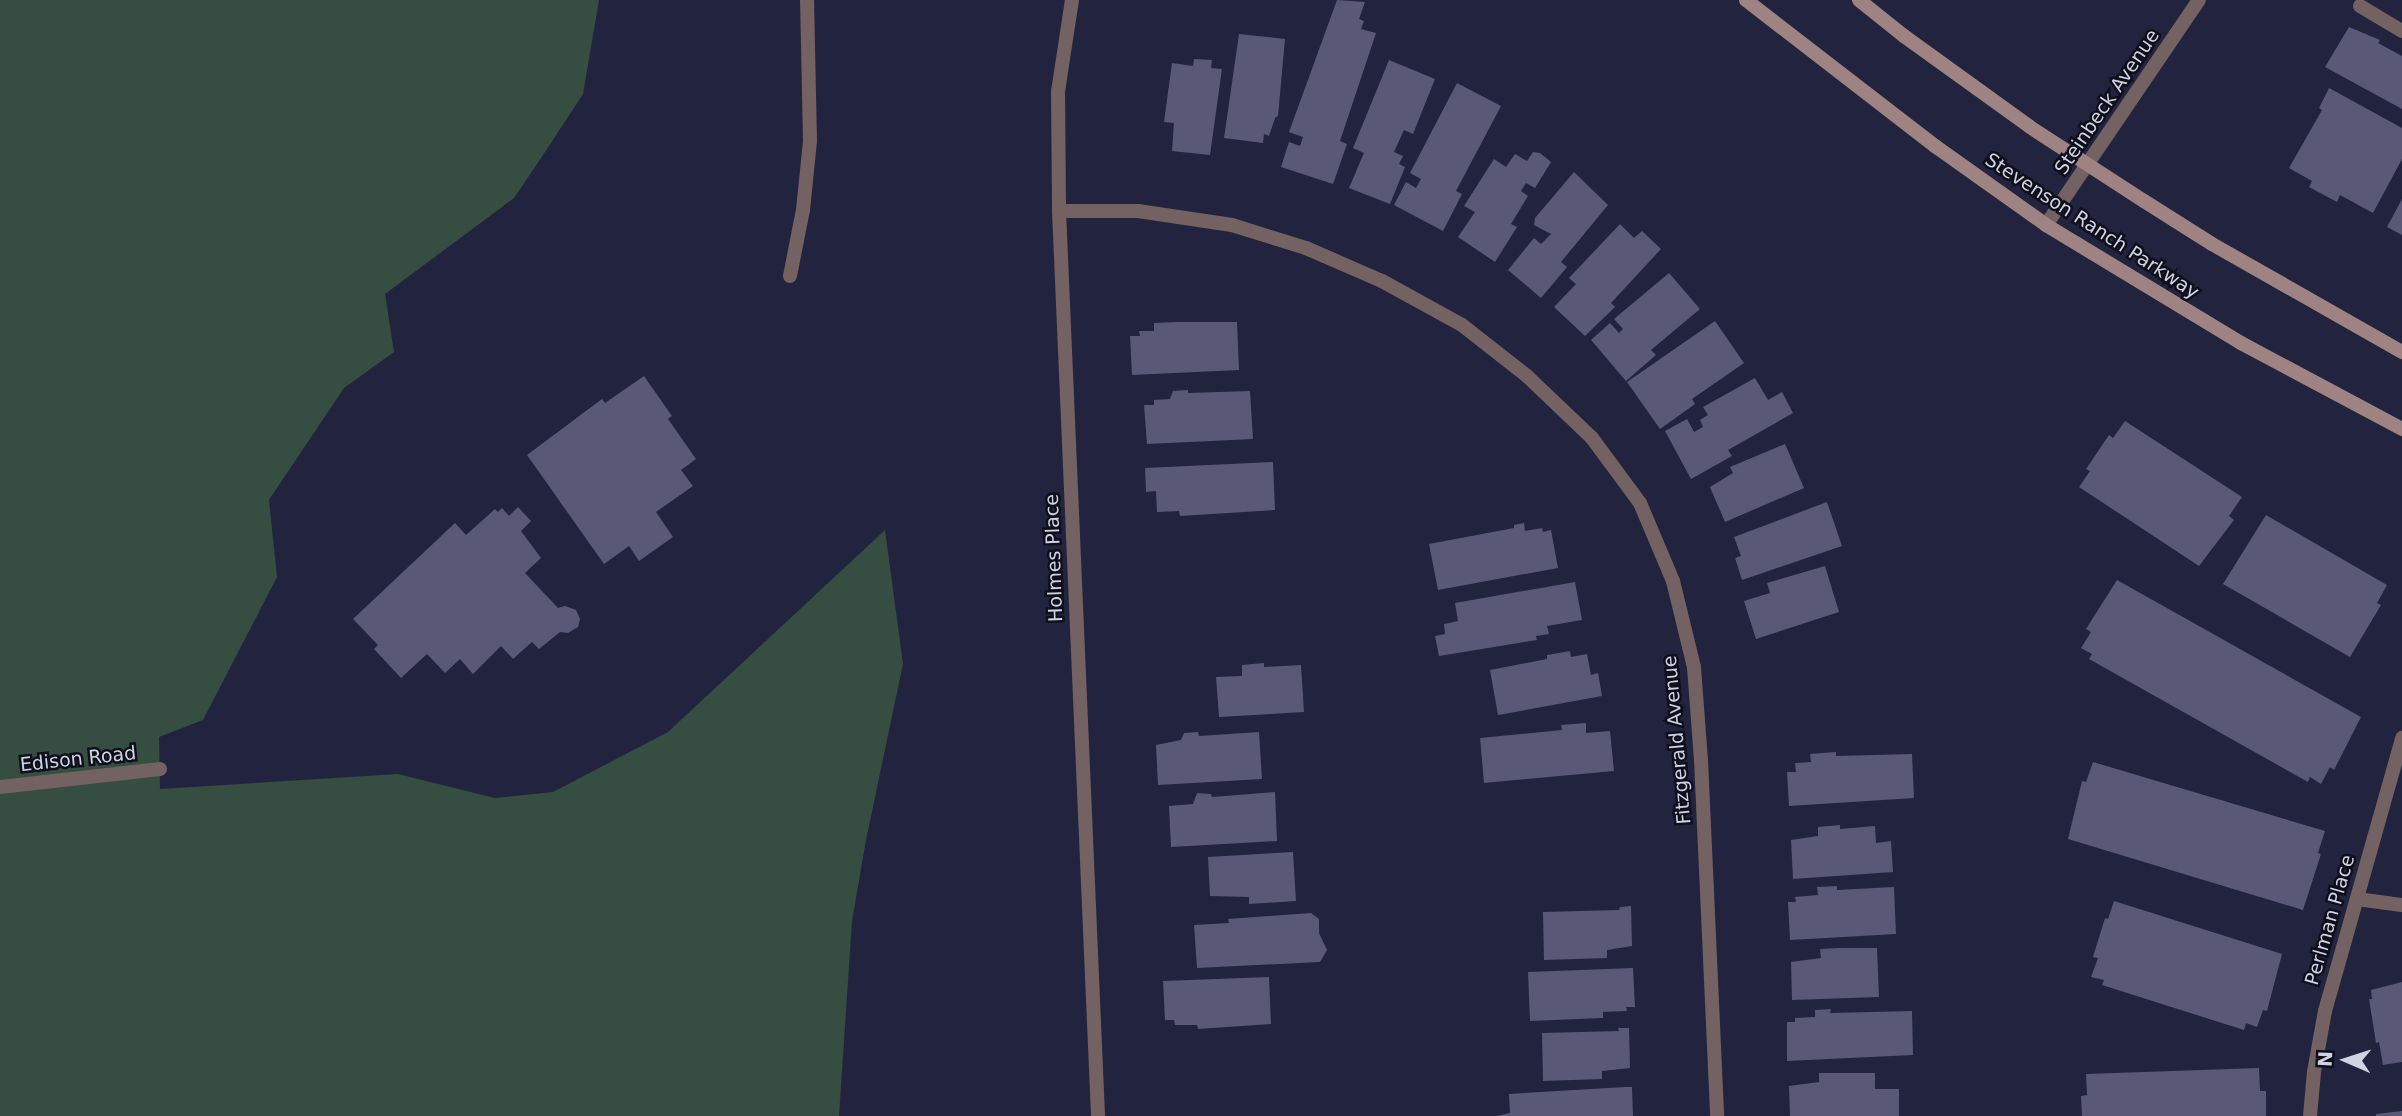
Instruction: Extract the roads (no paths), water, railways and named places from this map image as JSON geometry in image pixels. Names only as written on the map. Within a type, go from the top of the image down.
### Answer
[{"type":"main road","name":"Stevenson Ranch Parkway","points":[[1746,0],[1935,146],[2046,225],[2241,343],[2402,429]]},
{"type":"main road","points":[[1859,0],[2030,127],[2212,244],[2402,352]]},
{"type":"street","points":[[790,276],[803,210],[810,141],[807,0]]},
{"type":"street","name":"Holmes Place","points":[[1072,0],[1058,91],[1059,211],[1098,1116]]},
{"type":"street","name":"Steinbeck Avenue","points":[[2046,225],[2199,0]]},
{"type":"street","points":[[2360,6],[2402,31]]},
{"type":"street","name":"Fitzgerald Avenue","points":[[1059,211],[1138,211],[1232,225],[1306,248],[1382,281],[1462,326],[1527,376],[1592,438],[1640,503],[1673,581],[1693,667],[1701,760],[1717,1116]]},
{"type":"street","name":"Perlman Place","points":[[2310,1116],[2314,1072],[2325,1011],[2402,738]]},
{"type":"street","name":"Edison Road","points":[[0,787],[160,769]]},
{"type":"street","points":[[2357,899],[2402,905]]}]
